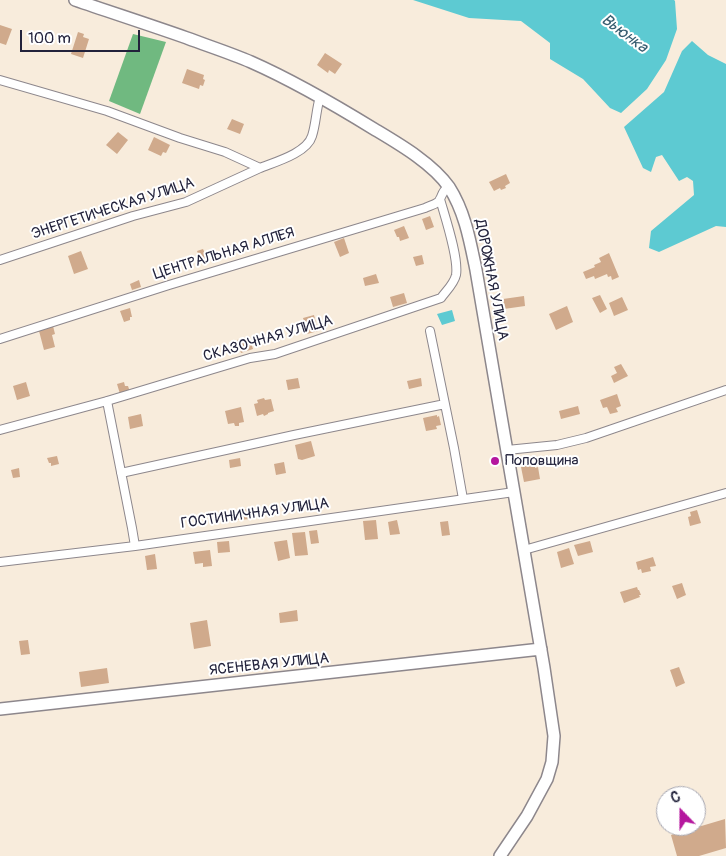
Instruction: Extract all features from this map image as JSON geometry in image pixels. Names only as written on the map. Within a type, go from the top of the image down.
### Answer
[{"type":"main road","name":"ДОРОЖНАЯ УЛИЦА","points":[[76,0],[215,48],[250,62],[320,97],[407,150],[431,168],[448,187],[461,209],[471,244],[554,727],[552,762],[547,779],[528,816],[500,856]]},
{"type":"main road","name":"ЯСЕНЕВАЯ УЛИЦА","points":[[0,709],[541,649]]},
{"type":"street","points":[[0,80],[107,111],[180,138],[225,152],[260,168]]},
{"type":"street","name":"ЭНЕРГЕТИЧЕСКАЯ УЛИЦА","points":[[0,260],[133,216],[186,202],[292,155],[310,142],[320,97]]},
{"type":"street","name":"ЦЕНТРАЛЬНАЯ АЛЛЕЯ","points":[[0,339],[159,288],[425,208],[437,203],[442,193],[448,187]]},
{"type":"street","name":"СКАЗОЧНАЯ УЛИЦА","points":[[0,430],[107,401],[250,358],[275,354],[441,298],[456,275],[456,258],[440,199]]},
{"type":"street","points":[[430,331],[463,499]]},
{"type":"street","points":[[507,450],[557,445],[586,438],[726,390]]},
{"type":"street","points":[[107,401],[135,546]]},
{"type":"street","points":[[121,473],[445,404]]},
{"type":"street","name":"ГОСТИНИЧНАЯ УЛИЦА","points":[[0,562],[135,546],[514,492]]},
{"type":"street","points":[[524,550],[726,493]]},
{"type":"green space","points":[[133,34],[166,42],[140,114],[109,101]]},
{"type":"water","name":"Вьюнка","points":[[413,0],[674,0],[677,29],[666,60],[647,89],[621,113],[610,108],[583,79],[550,59],[550,43],[521,21],[469,18]]},
{"type":"water","points":[[692,41],[708,55],[726,64],[726,227],[716,226],[659,252],[649,248],[651,231],[694,195],[693,181],[687,177],[679,181],[662,155],[656,157],[651,172],[643,168],[624,127],[664,92],[682,51]]},
{"type":"water","points":[[452,310],[455,321],[442,325],[437,314]]},
{"type":"building","points":[[0,25],[12,29],[6,45],[0,43]]},
{"type":"building","points":[[78,32],[84,34],[83,37],[89,39],[83,58],[71,54]]},
{"type":"building","points":[[325,53],[342,64],[335,74],[329,70],[328,73],[317,65]]},
{"type":"building","points":[[187,69],[204,75],[203,86],[200,85],[199,89],[182,83]]},
{"type":"building","points":[[232,119],[244,124],[240,134],[227,129]]},
{"type":"building","points":[[118,132],[128,140],[117,154],[106,145]]},
{"type":"building","points":[[154,137],[170,145],[166,153],[163,152],[161,156],[148,150]]},
{"type":"building","points":[[506,174],[510,183],[505,186],[506,188],[494,191],[489,182]]},
{"type":"building","points":[[430,216],[434,227],[426,230],[422,219]]},
{"type":"building","points":[[404,226],[409,238],[400,241],[394,230]]},
{"type":"building","points":[[344,238],[349,253],[340,257],[334,242]]},
{"type":"building","points":[[203,249],[208,260],[202,262],[197,251]]},
{"type":"building","points":[[81,251],[88,269],[74,274],[68,256]]},
{"type":"building","points":[[609,253],[619,277],[612,280],[611,276],[608,277],[607,274],[595,279],[594,276],[586,279],[583,272],[595,267],[594,265],[601,262],[599,258]]},
{"type":"building","points":[[422,255],[424,264],[416,266],[413,257]]},
{"type":"building","points":[[376,274],[379,283],[365,286],[363,278]]},
{"type":"building","points":[[139,280],[141,287],[132,290],[130,284]]},
{"type":"building","points":[[404,293],[407,303],[393,307],[390,297]]},
{"type":"building","points":[[600,295],[607,309],[600,313],[592,298]]},
{"type":"building","points":[[524,296],[525,306],[504,309],[503,299]]},
{"type":"building","points":[[622,297],[628,310],[614,316],[609,303]]},
{"type":"building","points":[[567,306],[573,322],[556,330],[549,314]]},
{"type":"building","points":[[130,308],[132,317],[124,322],[120,311]]},
{"type":"building","points":[[314,315],[318,331],[307,334],[303,318]]},
{"type":"building","points":[[53,326],[55,334],[52,335],[55,347],[44,350],[39,331]]},
{"type":"building","points":[[249,336],[253,349],[241,353],[237,340]]},
{"type":"building","points":[[621,364],[628,376],[614,383],[611,376],[617,373],[614,367]]},
{"type":"building","points":[[298,378],[300,388],[288,390],[286,380]]},
{"type":"building","points":[[421,378],[422,386],[409,389],[407,381]]},
{"type":"building","points":[[26,382],[30,396],[17,400],[13,386]]},
{"type":"building","points":[[124,382],[130,392],[120,394],[117,384]]},
{"type":"building","points":[[617,394],[621,406],[616,408],[618,412],[610,414],[607,407],[603,408],[600,400]]},
{"type":"building","points":[[264,398],[265,400],[271,399],[274,411],[264,416],[263,414],[257,416],[254,404],[258,403],[257,400]]},
{"type":"building","points":[[578,406],[580,414],[561,419],[559,411]]},
{"type":"building","points":[[241,407],[244,422],[239,423],[239,426],[235,426],[234,423],[228,424],[225,411]]},
{"type":"building","points":[[141,414],[143,426],[130,429],[128,417]]},
{"type":"building","points":[[437,415],[441,425],[436,426],[437,429],[426,431],[423,418]]},
{"type":"building","points":[[311,441],[315,456],[302,460],[298,459],[295,445]]},
{"type":"building","points":[[57,456],[59,464],[51,466],[47,458]]},
{"type":"building","points":[[240,458],[241,466],[230,468],[229,460]]},
{"type":"building","points":[[284,462],[286,473],[276,475],[274,464]]},
{"type":"building","points":[[535,464],[535,468],[538,467],[540,479],[524,482],[521,467]]},
{"type":"building","points":[[19,468],[20,477],[13,478],[11,470]]},
{"type":"building","points":[[250,509],[251,519],[237,520],[237,510]]},
{"type":"building","points":[[697,510],[701,523],[690,526],[688,517],[691,516],[690,512]]},
{"type":"building","points":[[376,520],[378,539],[365,540],[363,521]]},
{"type":"building","points":[[397,520],[400,534],[390,535],[388,522]]},
{"type":"building","points":[[448,521],[450,535],[442,536],[440,522]]},
{"type":"building","points":[[317,530],[319,543],[311,544],[309,531]]},
{"type":"building","points":[[305,532],[308,555],[295,556],[292,533]]},
{"type":"building","points":[[287,540],[290,558],[278,561],[274,542]]},
{"type":"building","points":[[229,541],[230,552],[218,553],[217,542]]},
{"type":"building","points":[[590,541],[593,552],[578,556],[574,545]]},
{"type":"building","points":[[569,548],[574,564],[561,568],[557,552]]},
{"type":"building","points":[[210,550],[212,566],[203,567],[203,563],[195,564],[193,552]]},
{"type":"building","points":[[155,554],[157,569],[147,570],[145,556]]},
{"type":"building","points":[[653,557],[656,566],[650,567],[651,571],[642,573],[641,569],[638,570],[636,562]]},
{"type":"building","points":[[682,583],[686,595],[677,599],[672,586]]},
{"type":"building","points":[[637,587],[641,595],[639,595],[640,597],[624,603],[620,592]]},
{"type":"building","points":[[297,610],[298,621],[280,623],[279,613]]},
{"type":"building","points":[[207,620],[211,646],[194,649],[190,623]]},
{"type":"building","points":[[28,640],[30,654],[21,655],[19,641]]},
{"type":"building","points":[[679,667],[685,683],[676,687],[670,670]]},
{"type":"building","points":[[107,668],[109,683],[81,687],[79,672]]},
{"type":"building","points":[[725,819],[726,848],[699,856],[677,856],[671,836],[706,836],[706,825]]},
{"type":"place","name":"Поповщина","points":[[495,461]]}]
